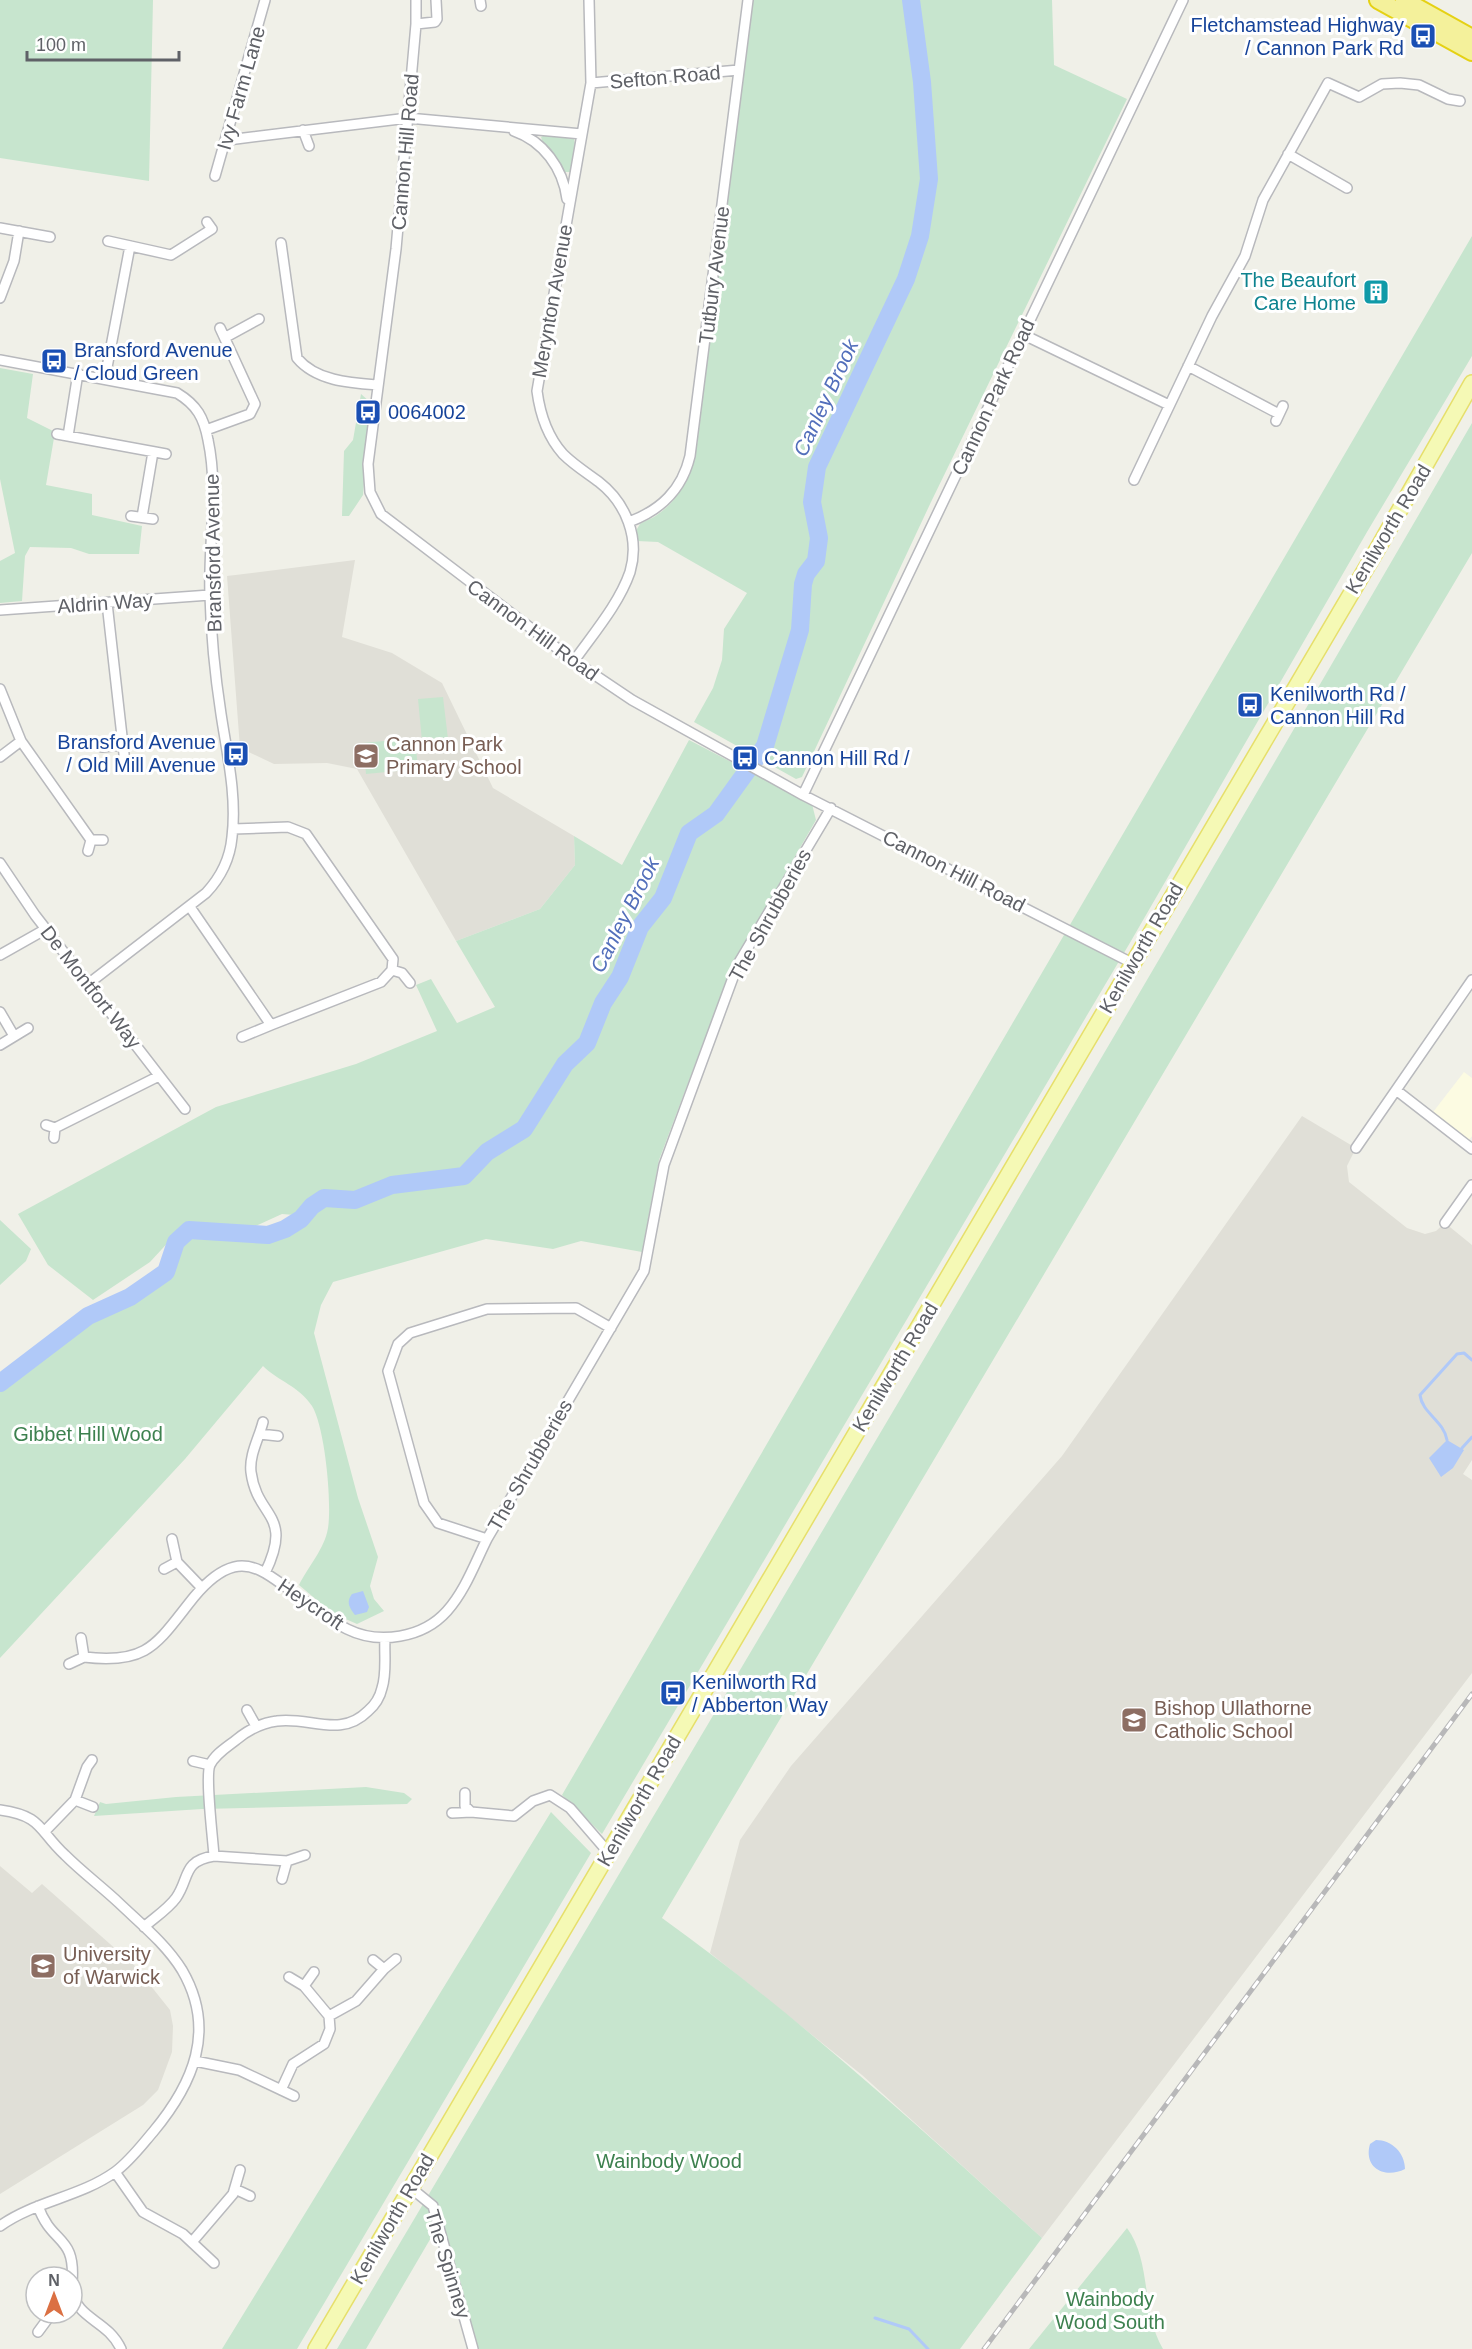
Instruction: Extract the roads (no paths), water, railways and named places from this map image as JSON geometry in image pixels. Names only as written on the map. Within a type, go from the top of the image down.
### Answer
[{"type":"highway","points":[[1378,0],[1472,52]]},
{"type":"highway","points":[[1404,0],[1472,38]]},
{"type":"main road","name":"Kenilworth Road","points":[[316,2349],[1378,548],[1472,383]]},
{"type":"street","name":"Ivy Farm Lane","points":[[215,176],[228,140],[265,0]]},
{"type":"street","name":"Cannon Hill Road","points":[[416,0],[416,24],[396,249],[368,478],[372,499],[381,514],[574,661],[632,700],[803,795],[1132,963]]},
{"type":"street","points":[[416,24],[435,22],[437,19],[436,0]]},
{"type":"street","name":"Merynton Avenue","points":[[574,661],[627,579],[633,553],[629,522],[612,493],[570,460],[557,445],[547,429],[538,400],[538,377],[591,83],[589,0]]},
{"type":"street","name":"Tutbury Avenue","points":[[629,522],[659,508],[679,485],[688,465],[748,0]]},
{"type":"street","name":"Cannon Park Road","points":[[803,795],[1182,0]]},
{"type":"street","name":"Sefton Road","points":[[591,83],[740,70]]},
{"type":"street","points":[[1134,480],[1212,316],[1245,256],[1263,200],[1328,83],[1359,97],[1382,84],[1411,84],[1460,101]]},
{"type":"street","points":[[228,140],[408,118],[582,134]]},
{"type":"street","points":[[497,126],[526,137],[550,157],[566,188],[568,205]]},
{"type":"street","points":[[303,130],[309,146]]},
{"type":"street","points":[[1288,154],[1347,188]]},
{"type":"street","points":[[108,241],[171,255],[212,229],[207,222]]},
{"type":"street","points":[[0,228],[50,237]]},
{"type":"street","points":[[0,298],[14,261],[19,231]]},
{"type":"street","points":[[281,243],[297,358],[306,369],[329,378],[378,385]]},
{"type":"street","points":[[105,378],[130,246]]},
{"type":"street","points":[[226,337],[259,319]]},
{"type":"street","points":[[206,430],[250,414],[255,404],[220,328]]},
{"type":"street","points":[[1022,334],[1169,405]]},
{"type":"street","name":"Bransford Avenue","points":[[0,360],[177,393],[196,406],[206,430],[213,472],[210,595],[220,702],[231,780],[233,829],[230,852],[211,888],[190,907],[88,984]]},
{"type":"street","points":[[1188,366],[1279,414]]},
{"type":"street","points":[[68,436],[78,373]]},
{"type":"street","points":[[57,434],[166,454]]},
{"type":"street","points":[[142,517],[153,452]]},
{"type":"street","points":[[131,516],[153,519]]},
{"type":"street","name":"Aldrin Way","points":[[0,610],[210,595]]},
{"type":"street","points":[[107,603],[125,763]]},
{"type":"street","points":[[0,689],[21,741],[91,840]]},
{"type":"street","points":[[0,757],[21,741]]},
{"type":"street","points":[[102,747],[123,745]]},
{"type":"street","name":"The Shrubberies","points":[[611,1328],[576,1308],[487,1309],[410,1333],[398,1344],[388,1371],[424,1503],[438,1524],[487,1539],[611,1328],[644,1270],[666,1157],[738,964],[831,808]]},
{"type":"street","points":[[233,829],[288,827],[306,834],[393,959],[392,970],[381,982],[242,1037]]},
{"type":"street","points":[[91,840],[103,840]]},
{"type":"street","points":[[88,851],[91,840]]},
{"type":"street","name":"De Montfort Way","points":[[0,863],[46,929],[185,1109]]},
{"type":"street","points":[[190,907],[271,1025]]},
{"type":"street","points":[[0,955],[46,929]]},
{"type":"street","points":[[392,970],[402,973],[410,983]]},
{"type":"street","points":[[1356,1148],[1472,980]]},
{"type":"street","points":[[0,1012],[14,1036]]},
{"type":"street","points":[[0,1045],[28,1028]]},
{"type":"street","points":[[52,1130],[159,1076]]},
{"type":"street","points":[[1396,1090],[1472,1149]]},
{"type":"street","points":[[1445,1223],[1472,1185]]},
{"type":"street","points":[[263,1422],[252,1456],[251,1471],[261,1497],[276,1523],[277,1538],[265,1573]]},
{"type":"street","points":[[260,1434],[278,1436]]},
{"type":"street","points":[[172,1539],[177,1562],[201,1587]]},
{"type":"street","name":"Heycroft","points":[[69,1664],[84,1657],[121,1660],[150,1649],[201,1587],[234,1567],[252,1568],[265,1573],[349,1630],[385,1638],[403,1636],[422,1630],[448,1611],[468,1580],[487,1539]]},
{"type":"street","points":[[164,1569],[177,1562]]},
{"type":"street","points":[[81,1638],[84,1657]]},
{"type":"street","points":[[214,1856],[212,1815],[207,1785],[210,1765],[220,1751],[256,1726],[278,1721],[336,1726],[349,1724],[363,1716],[375,1705],[382,1688],[385,1638]]},
{"type":"street","points":[[247,1710],[256,1726]]},
{"type":"street","points":[[46,1830],[75,1800],[87,1767],[92,1760]]},
{"type":"street","points":[[193,1761],[210,1765]]},
{"type":"street","points":[[465,1793],[465,1806],[471,1812]]},
{"type":"street","points":[[452,1813],[471,1812],[514,1816],[533,1801],[550,1795],[570,1808],[608,1852]]},
{"type":"street","points":[[75,1800],[93,1807]]},
{"type":"street","points":[[0,1810],[27,1817],[46,1830],[63,1854],[83,1869],[171,1955],[190,1988],[198,2024],[195,2061],[185,2088],[172,2109],[129,2160],[115,2172],[72,2194],[38,2206],[0,2226]]},
{"type":"street","points":[[144,1927],[176,1898],[188,1869],[203,1858],[214,1856],[287,1861],[306,1855]]},
{"type":"street","points":[[282,1879],[287,1861]]},
{"type":"street","points":[[329,2016],[351,2006],[396,1959]]},
{"type":"street","points":[[373,1960],[384,1969]]},
{"type":"street","points":[[304,1986],[314,1972]]},
{"type":"street","points":[[281,2090],[293,2064],[327,2040],[330,2029],[329,2016],[304,1986],[289,1977]]},
{"type":"street","points":[[195,2061],[239,2070],[294,2096]]},
{"type":"street","points":[[192,2242],[235,2189],[240,2170]]},
{"type":"street","points":[[115,2172],[143,2212],[192,2242],[214,2263]]},
{"type":"street","name":"The Spinney","points":[[411,2188],[433,2206],[473,2349]]},
{"type":"street","points":[[235,2189],[250,2196]]},
{"type":"street","points":[[38,2206],[46,2226],[71,2254],[71,2265]]},
{"type":"street","points":[[84,2313],[109,2329],[122,2349]]},
{"type":"street","points":[[38,2332],[43,2325]]},
{"type":"water","points":[[1447,1440],[1464,1450],[1453,1468],[1441,1477],[1429,1458]]},
{"type":"water","points":[[363,1591],[369,1607],[367,1612],[355,1615],[349,1600],[352,1594]]},
{"type":"water","points":[[1376,2140],[1387,2142],[1397,2148],[1403,2158],[1405,2169],[1390,2173],[1383,2172],[1373,2165],[1369,2152],[1370,2144]]},
{"type":"waterway","name":"Canley Brook","points":[[0,1383],[88,1316],[130,1297],[166,1272],[176,1242],[189,1230],[268,1235],[285,1229],[301,1219],[312,1206],[324,1198],[355,1200],[392,1185],[464,1176],[487,1152],[524,1129],[565,1064],[587,1043],[603,1003],[620,977],[640,927],[663,898],[689,833],[716,814],[765,746],[800,630],[803,584],[806,574],[816,561],[819,538],[812,502],[817,467],[906,279],[920,236],[929,179],[922,82],[911,0]]},
{"type":"waterway","points":[[1447,1440],[1442,1427],[1425,1407],[1420,1395],[1457,1354],[1464,1353],[1472,1360]]},
{"type":"waterway","points":[[1462,1448],[1472,1437]]},
{"type":"waterway","points":[[875,2318],[909,2329],[928,2349]]},
{"type":"railway","points":[[984,2349],[1472,1694]]},
{"type":"place","name":"Fletchamstead Highway / Cannon Park Rd","points":[[1423,36]]},
{"type":"place","name":"The Beaufort Care Home","points":[[1376,292]]},
{"type":"place","name":"Bransford Avenue / Cloud Green","points":[[54,361]]},
{"type":"place","name":"0064002","points":[[368,412]]},
{"type":"place","name":"Kenilworth Rd / Cannon Hill Rd","points":[[1250,705]]},
{"type":"place","name":"Bransford Avenue / Old Mill Avenue","points":[[236,754]]},
{"type":"place","name":"Cannon Park Primary School","points":[[366,756]]},
{"type":"place","name":"Cannon Hill Rd /","points":[[745,758]]},
{"type":"place","name":"Kenilworth Rd / Abberton Way","points":[[673,1693]]},
{"type":"place","name":"Bishop Ullathorne Catholic School","points":[[1134,1720]]},
{"type":"place","name":"University of Warwick","points":[[43,1966]]},
{"type":"park label","name":"Gibbet Hill Wood","points":[[88,1434]]},
{"type":"park label","name":"Wainbody Wood","points":[[669,2161]]},
{"type":"park label","name":"Wainbody Wood South","points":[[1110,2310]]}]
